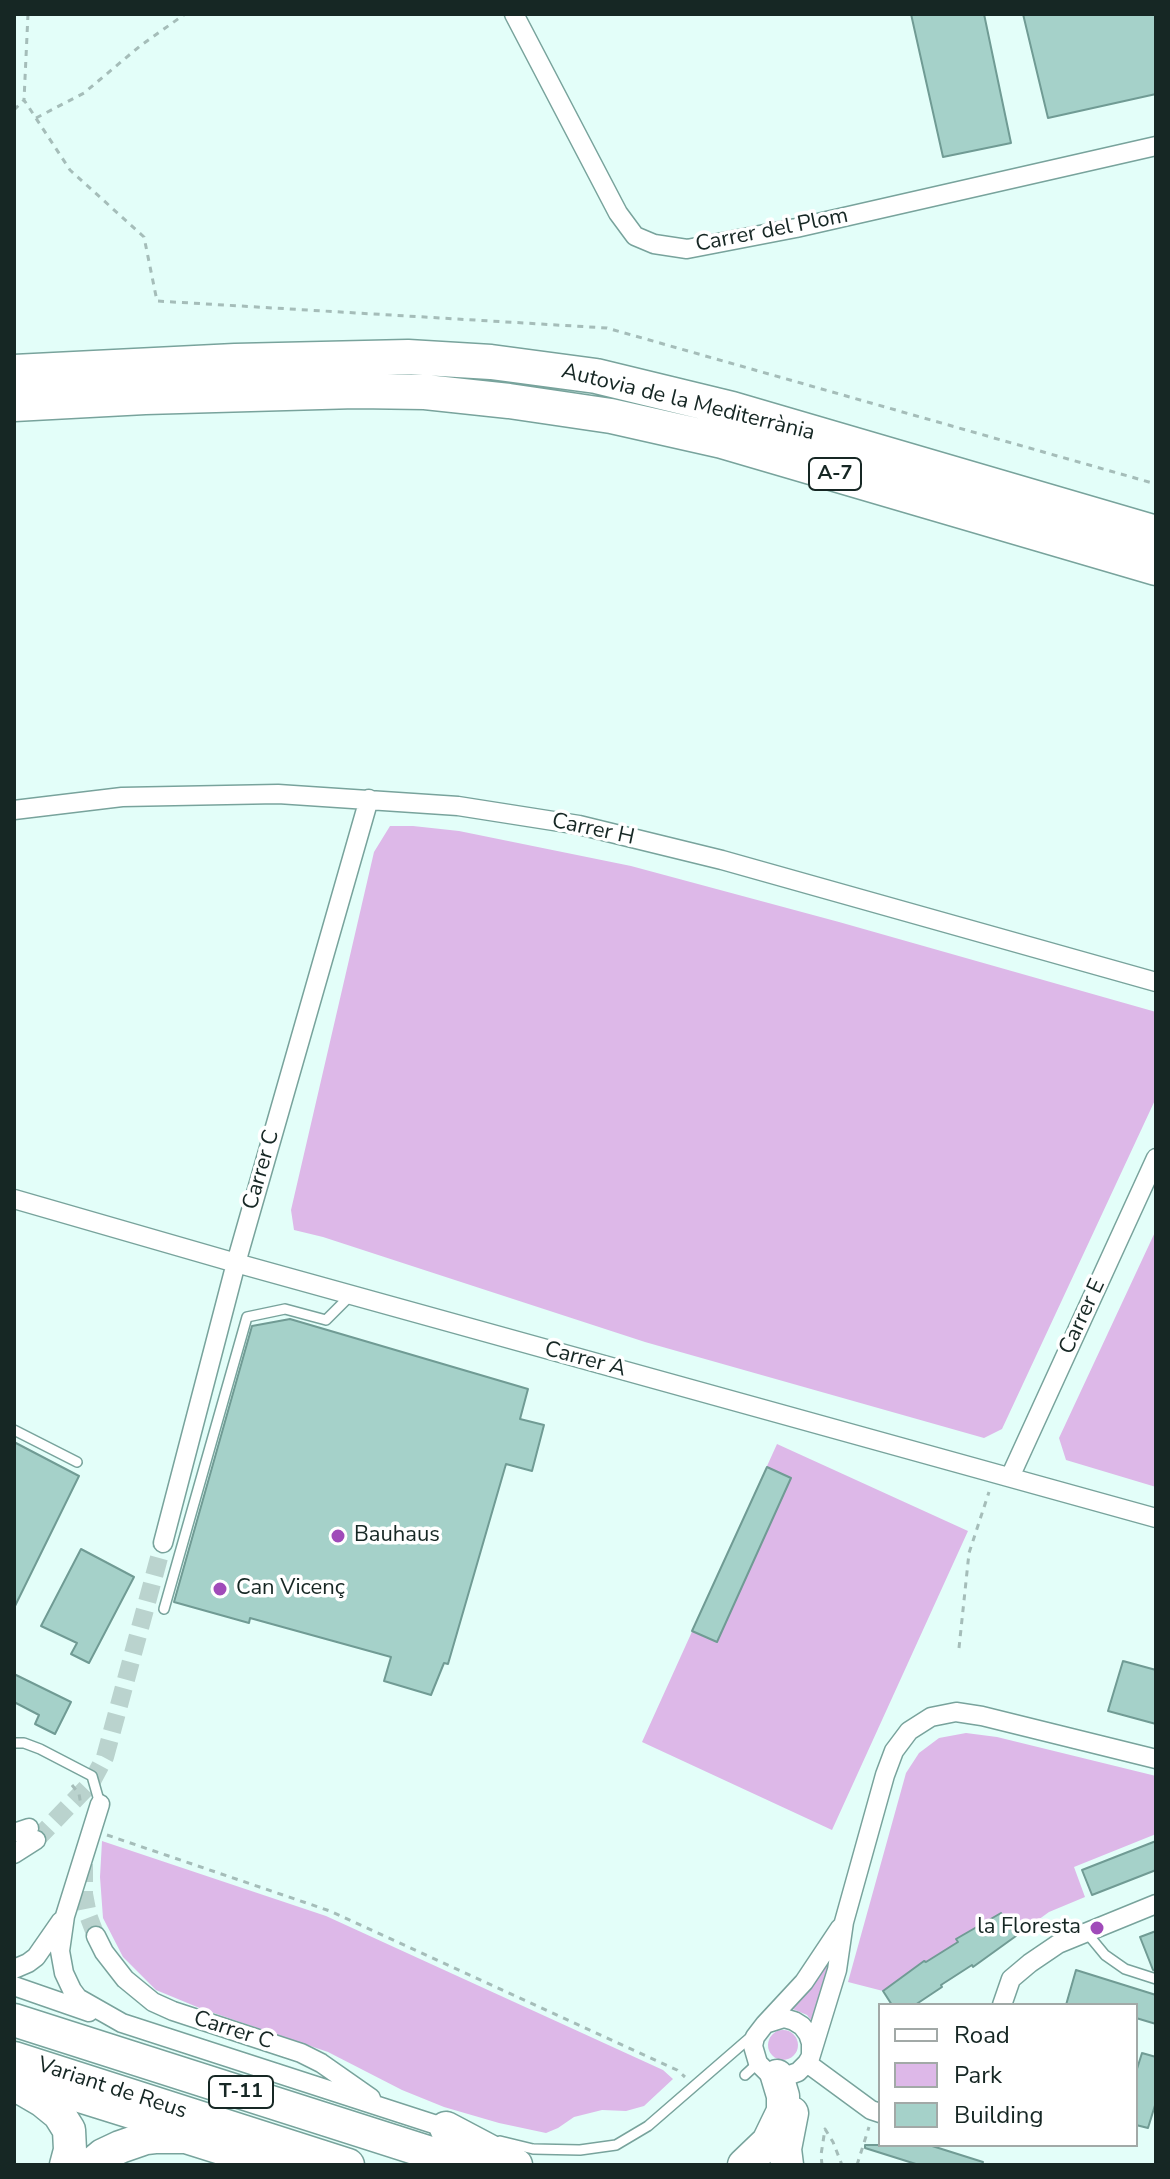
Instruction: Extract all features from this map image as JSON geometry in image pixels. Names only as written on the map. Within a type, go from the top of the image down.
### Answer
[{"type":"highway","points":[[14,353],[316,344],[382,346],[408,357]]},
{"type":"highway","name":"Autovia de la Mediterrània","points":[[14,372],[250,360],[408,357],[491,362],[596,376],[745,413],[1156,533]]},
{"type":"highway","name":"Autovia de la Mediterrània","points":[[14,404],[356,391],[425,392],[509,401],[611,416],[722,441],[1156,568]]},
{"type":"highway","points":[[14,428],[271,407],[415,406],[469,409],[509,401]]},
{"type":"highway","name":"Variant de Reus","points":[[14,2020],[468,2165]]},
{"type":"highway","points":[[744,2165],[768,2142],[783,2111],[783,2067]]},
{"type":"highway","points":[[783,2067],[800,2084],[785,2149],[787,2165]]},
{"type":"highway","points":[[16,2077],[59,2114],[69,2130],[70,2150],[66,2165]]},
{"type":"highway","name":"Variant de Reus","points":[[16,2077],[348,2165]]},
{"type":"highway","points":[[446,2128],[516,2165]]},
{"type":"highway","points":[[91,2165],[103,2155],[146,2138],[186,2137],[275,2165]]},
{"type":"street","name":"Carrer del Plom","points":[[514,14],[618,213],[635,236],[654,244],[687,249],[796,228],[1156,146]]},
{"type":"street","name":"Carrer H","points":[[14,810],[122,797],[278,794],[458,806],[579,825],[722,860],[1156,982]]},
{"type":"street","name":"Carrer C","points":[[163,1543],[236,1263],[369,799]]},
{"type":"street","name":"Carrer E","points":[[1003,1475],[1156,1158]]},
{"type":"street","name":"Carrer A","points":[[14,1199],[1156,1518]]},
{"type":"street","points":[[783,2067],[837,1970],[844,1922],[885,1775],[894,1751],[909,1731],[931,1717],[956,1712],[1156,1759]]},
{"type":"street","points":[[100,1804],[65,1916],[61,1962],[78,1998],[122,2023]]},
{"type":"street","points":[[14,1854],[26,1834]]},
{"type":"street","points":[[1003,2003],[1011,1979],[1058,1944],[1156,1904]]},
{"type":"street","points":[[14,1969],[36,1957],[65,1916]]},
{"type":"street","points":[[844,1922],[804,1982],[762,2026],[753,2046],[783,2067],[846,2091],[878,2112]]},
{"type":"street","name":"Carrer C","points":[[96,1936],[125,1979],[153,2002],[301,2053],[321,2063],[386,2109]]},
{"type":"street","points":[[14,1986],[446,2128]]},
{"type":"street","points":[[762,2026],[784,2018],[802,2026],[808,2034],[811,2043],[783,2067]]},
{"type":"street","points":[[16,2077],[53,2094],[186,2137]]},
{"type":"lane","points":[[164,1609],[247,1317],[285,1309],[326,1320],[351,1295]]},
{"type":"lane","points":[[14,1430],[77,1462]]},
{"type":"lane","points":[[14,1743],[40,1749],[92,1776],[100,1804]]},
{"type":"lane","points":[[1086,1932],[1105,1955],[1125,1969],[1156,1979]]},
{"type":"lane","points":[[446,2128],[533,2149],[580,2150],[616,2145],[648,2126],[762,2026]]},
{"type":"path","points":[[28,14],[24,100],[70,170],[144,237],[157,301],[607,328],[1156,484]]},
{"type":"path","points":[[36,118],[84,93],[140,46],[185,14]]},
{"type":"path","points":[[14,110],[24,100]]},
{"type":"path","points":[[959,1648],[969,1553],[1003,1475]]},
{"type":"path","points":[[72,1785],[79,1794],[81,1810]]},
{"type":"path","points":[[107,1835],[330,1911],[677,2070],[687,2079]]},
{"type":"path","points":[[857,2165],[869,2124],[878,2126]]},
{"type":"path","points":[[822,2165],[825,2129],[842,2165]]},
{"type":"green space","points":[[390,826],[459,831],[631,866],[1156,1012],[1156,1098],[1002,1429],[984,1438],[645,1342],[294,1230],[291,1210],[374,852]]},
{"type":"green space","points":[[1156,1230],[1156,1487],[1066,1460],[1059,1438]]},
{"type":"green space","points":[[777,1444],[968,1531],[832,1830],[642,1742]]},
{"type":"green space","points":[[966,1733],[997,1737],[1156,1776],[1156,1834],[1074,1867],[1085,1897],[1049,1912],[1016,1936],[1001,1914],[957,1939],[958,1942],[924,1961],[883,1991],[848,1982],[906,1773],[919,1753],[939,1738]]},
{"type":"green space","points":[[102,1841],[326,1916],[663,2070],[673,2079],[644,2106],[626,2111],[602,2110],[574,2117],[546,2133],[444,2107],[402,2090],[328,2052],[156,1990],[123,1957],[103,1918],[100,1877]]},
{"type":"green space","points":[[829,1961],[814,2024],[807,2015],[788,2007]]},
{"type":"green space","points":[[783,2030],[794,2034],[798,2045],[794,2056],[783,2060],[772,2056],[768,2045],[772,2034]]},
{"type":"building","points":[[911,14],[984,14],[1011,143],[943,157]]},
{"type":"building","points":[[1023,14],[1156,14],[1156,94],[1048,118]]},
{"type":"building","name":"Bauhaus","points":[[290,1319],[528,1389],[520,1419],[544,1425],[532,1471],[506,1464],[448,1664],[444,1663],[431,1695],[384,1681],[391,1657],[250,1618],[249,1623],[174,1602],[252,1326]]},
{"type":"building","points":[[14,1442],[79,1476],[14,1608]]},
{"type":"building","points":[[767,1467],[791,1478],[717,1642],[692,1631]]},
{"type":"building","points":[[81,1549],[134,1577],[89,1663],[71,1654],[77,1643],[41,1626]]},
{"type":"building","points":[[1123,1661],[1156,1670],[1156,1724],[1108,1711]]},
{"type":"building","points":[[14,1674],[71,1702],[55,1734],[35,1724],[39,1715],[14,1702]]},
{"type":"building","points":[[1156,1841],[1156,1870],[1092,1895],[1082,1870]]},
{"type":"building","points":[[1001,1913],[1016,1936],[918,2003],[891,2003],[883,1991],[924,1961],[958,1942],[956,1939]]},
{"type":"building","points":[[1156,1931],[1156,1971],[1140,1937]]},
{"type":"building","points":[[1076,1970],[1156,1995],[1156,2024],[1138,2019],[1138,2003],[1067,2003]]},
{"type":"building","points":[[1142,2053],[1156,2057],[1156,2102],[1148,2128],[1138,2126],[1138,2066]]},
{"type":"building","points":[[865,2145],[935,2147],[983,2162],[982,2165],[919,2165],[865,2148]]},
{"type":"tunnel","points":[[36,1840],[91,1783],[105,1757],[163,1543]]},
{"type":"tunnel","points":[[84,1864],[84,1894],[96,1936]]},
{"type":"place","name":"Bauhaus","points":[[338,1536]]},
{"type":"place","name":"Can Vicenç","points":[[220,1589]]},
{"type":"place","name":"la Floresta","points":[[1097,1928]]}]
